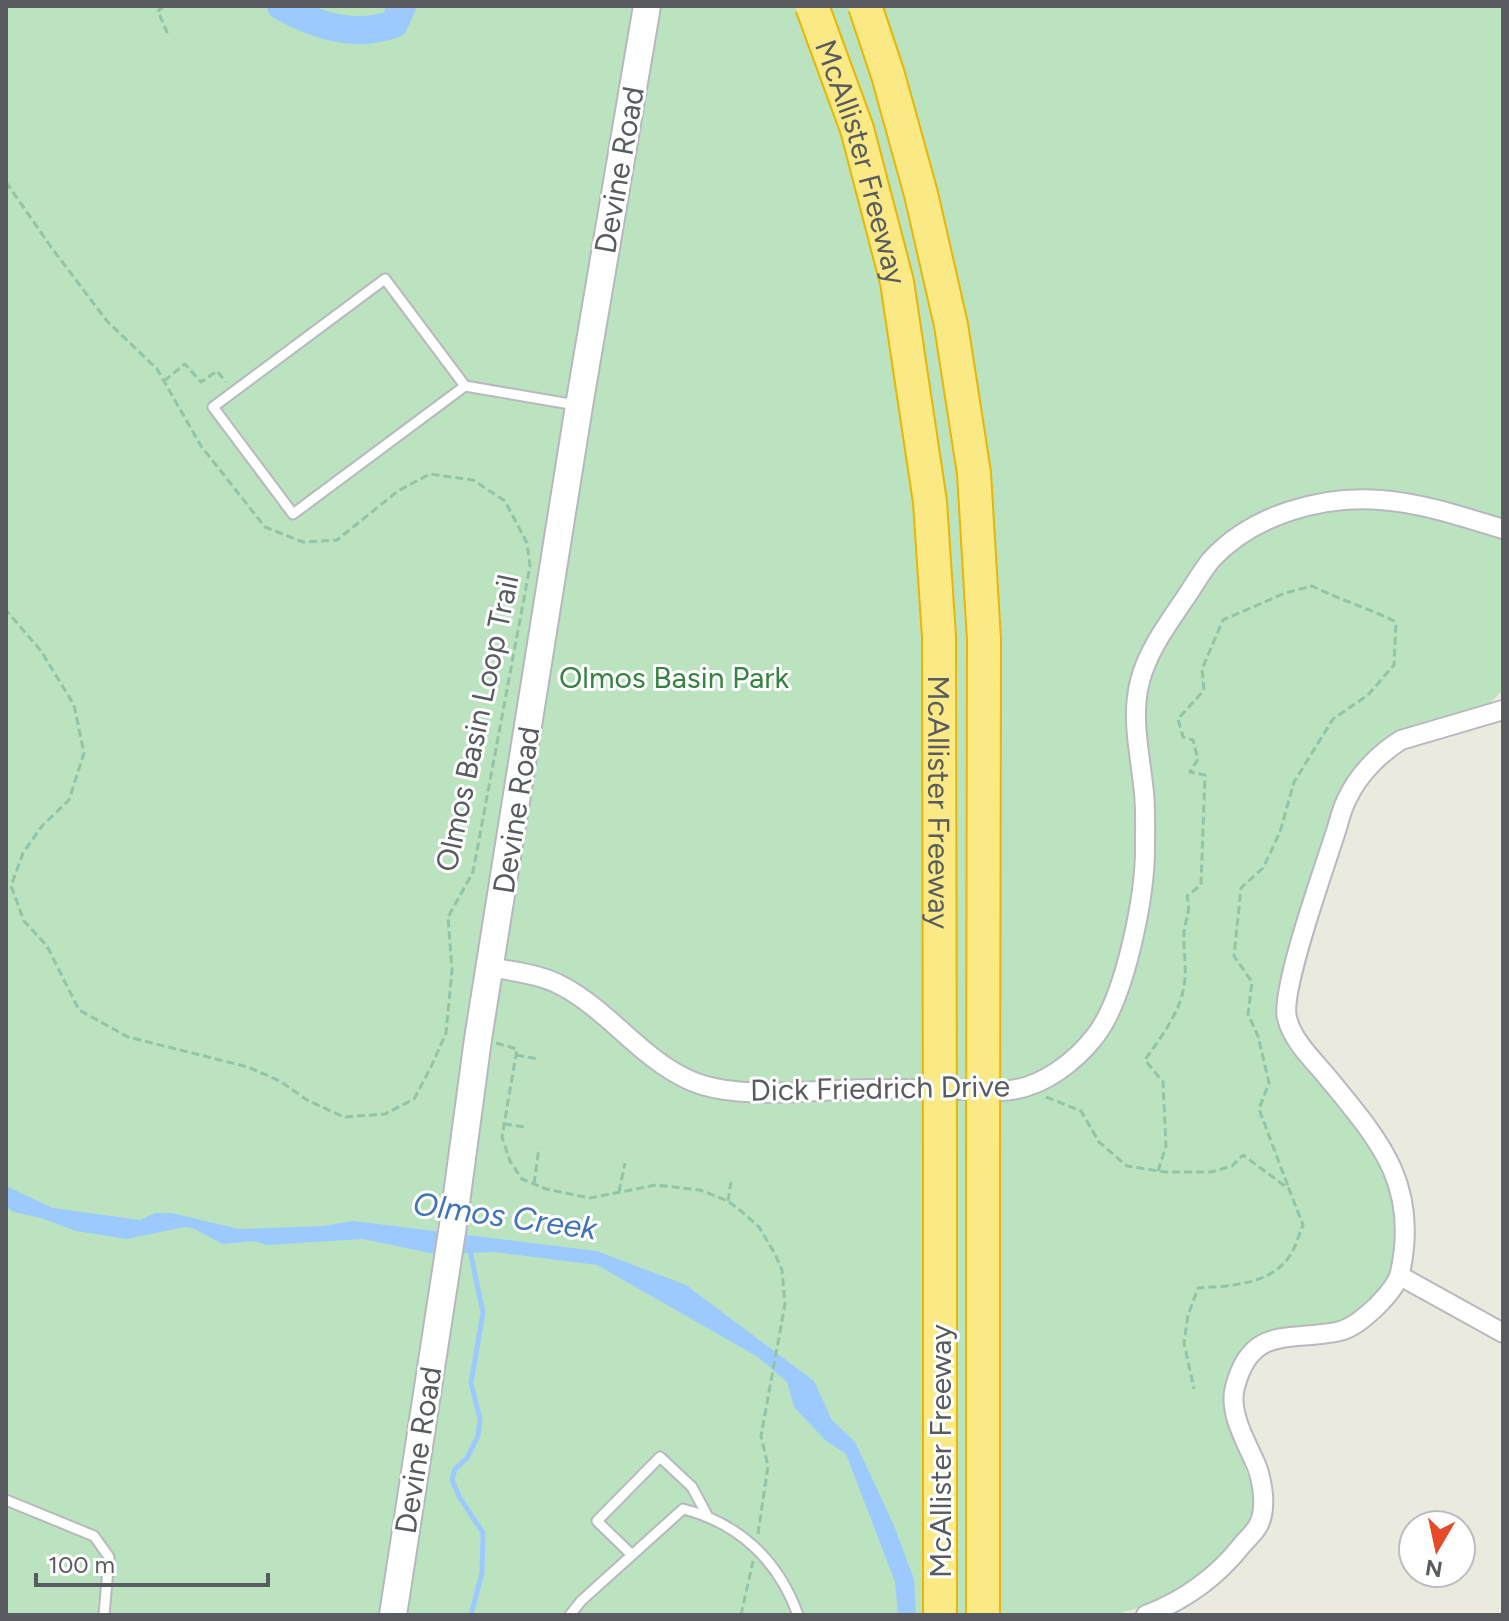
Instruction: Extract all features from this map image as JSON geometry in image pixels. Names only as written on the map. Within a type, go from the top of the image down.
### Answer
[{"type":"highway","name":"McAllister Freeway","points":[[812,6],[857,129],[897,282],[930,502],[939,637],[940,1615]]},
{"type":"highway","name":"McAllister Freeway","points":[[865,6],[888,75],[928,223],[951,325],[974,473],[984,640],[983,1615]]},
{"type":"street","name":"Devine Road","points":[[393,1615],[446,1273],[478,1039],[579,406],[647,6]]},
{"type":"street","name":"Dick Friedrich Drive","points":[[491,967],[561,985],[677,1073],[714,1088],[760,1092],[843,1088],[1011,1090],[1043,1081],[1073,1059],[1095,1036],[1117,988],[1134,934],[1146,849],[1144,789],[1136,730],[1141,680],[1151,653],[1211,560],[1239,537],[1283,512],[1334,501],[1378,499],[1416,505],[1503,529]]},
{"type":"street","points":[[1146,1615],[1174,1604],[1205,1584],[1259,1525],[1264,1498],[1234,1401],[1238,1375],[1249,1353],[1272,1340],[1338,1332],[1361,1322],[1382,1301],[1400,1276],[1404,1214],[1392,1165],[1376,1137],[1302,1048],[1287,1017],[1288,995],[1314,900],[1348,797],[1386,749],[1401,740],[1503,710]]},
{"type":"street","points":[[1400,1276],[1503,1333]]},
{"type":"lane","points":[[465,386],[293,514],[213,407],[385,279],[465,386],[579,406]]},
{"type":"lane","points":[[632,1555],[597,1521],[660,1457],[692,1487],[707,1515]]},
{"type":"lane","points":[[6,1500],[94,1536],[109,1557],[104,1615]]},
{"type":"lane","points":[[570,1615],[581,1601],[683,1509],[707,1515],[745,1537],[781,1581],[798,1615]]},
{"type":"path","points":[[164,6],[158,11],[169,37]]},
{"type":"path","name":"Olmos Basin Loop Trail","points":[[6,182],[107,321],[157,369],[201,446],[265,527],[303,542],[337,540],[398,491],[430,474],[473,480],[505,501],[527,543],[530,566],[473,872],[448,917],[452,970],[446,1033],[414,1099],[385,1114],[344,1117],[248,1067],[128,1037],[79,1010],[47,946],[24,921],[11,886],[23,853],[69,800],[84,753],[74,705],[41,651],[6,610]]},
{"type":"path","points":[[164,381],[185,364],[201,382],[217,371],[234,392]]},
{"type":"path","points":[[1158,1171],[1166,1146],[1163,1082],[1145,1060],[1173,1018],[1182,995],[1185,977],[1184,929],[1191,911],[1187,896],[1201,885],[1203,863],[1205,775],[1190,772],[1198,759],[1193,740],[1183,737],[1178,719],[1204,690],[1202,669],[1223,620],[1285,593],[1312,586],[1396,622],[1394,665],[1368,695],[1333,719],[1294,782],[1280,832],[1263,868],[1241,888],[1234,956],[1252,982],[1248,1014],[1258,1036],[1269,1083],[1259,1109],[1303,1225],[1290,1255],[1274,1271],[1247,1284],[1198,1288],[1188,1315],[1184,1343],[1194,1389]]},
{"type":"path","points":[[478,1039],[517,1049],[502,1137],[510,1161],[522,1179],[546,1189],[590,1198],[656,1185],[700,1190],[728,1201],[759,1227],[782,1270],[785,1304],[761,1436],[768,1466],[756,1548],[741,1615]]},
{"type":"path","points":[[516,1055],[538,1059]]},
{"type":"path","points":[[1011,1090],[1050,1098],[1081,1111],[1099,1142],[1127,1166],[1158,1171],[1211,1172],[1232,1166],[1243,1155],[1289,1189]]},
{"type":"path","points":[[504,1124],[526,1127]]},
{"type":"path","points":[[534,1184],[539,1148]]},
{"type":"path","points":[[619,1192],[625,1163]]},
{"type":"path","points":[[728,1201],[731,1182]]},
{"type":"green space","name":"Olmos Basin Park","points":[[6,6],[1503,6],[1503,690],[1482,711],[1397,732],[1379,744],[1345,791],[1281,996],[1393,1183],[1400,1246],[1388,1284],[1358,1318],[1332,1327],[1273,1336],[1243,1349],[1229,1374],[1225,1393],[1226,1413],[1255,1496],[1253,1521],[1234,1546],[1189,1584],[1135,1609],[1112,1615],[6,1615]]},
{"type":"water","points":[[6,1186],[53,1208],[140,1220],[155,1213],[172,1213],[239,1229],[323,1226],[353,1221],[597,1251],[686,1285],[814,1381],[832,1420],[855,1442],[893,1523],[914,1579],[916,1615],[898,1615],[895,1582],[846,1454],[825,1440],[794,1407],[787,1382],[758,1357],[597,1265],[495,1252],[435,1254],[363,1239],[267,1245],[254,1241],[222,1244],[185,1227],[127,1239],[76,1231],[13,1212],[6,1206]]},
{"type":"waterway","points":[[281,6],[322,24],[350,30],[394,24],[402,6]]},
{"type":"waterway","points":[[470,1250],[483,1313],[471,1383],[480,1419],[478,1436],[467,1458],[455,1469],[452,1480],[483,1533],[482,1573],[471,1615]]},
{"type":"water label","name":"Olmos Creek","points":[[505,1216]]}]
